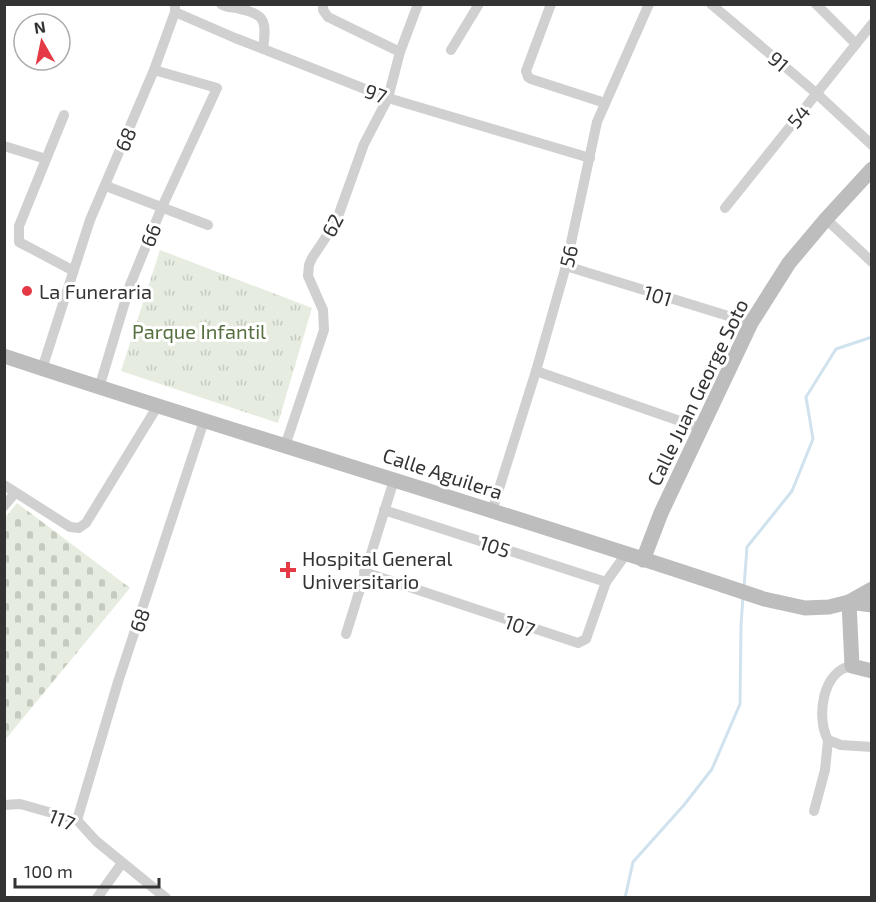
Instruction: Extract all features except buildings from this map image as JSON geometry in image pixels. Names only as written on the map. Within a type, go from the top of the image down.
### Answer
[{"type":"main road","name":"Calle Juan George Soto","points":[[643,560],[661,513],[751,323],[789,263],[872,169]]},
{"type":"main road","name":"Calle Aguilera","points":[[4,356],[157,407],[765,599],[805,608],[849,602],[872,603]]},
{"type":"main road","points":[[872,603],[872,590],[849,602],[852,666],[872,671]]},
{"type":"street","points":[[221,4],[224,7],[242,9],[256,14],[263,19],[266,28],[263,49]]},
{"type":"street","name":"62","points":[[285,446],[324,330],[323,310],[308,276],[309,266],[336,222],[364,144],[388,98],[400,52],[418,4]]},
{"type":"street","points":[[451,50],[479,4]]},
{"type":"street","points":[[551,4],[526,70],[528,77],[531,80],[605,103]]},
{"type":"street","name":"56","points":[[492,511],[566,266],[597,122],[649,4]]},
{"type":"street","name":"91","points":[[711,4],[816,93],[872,145]]},
{"type":"street","points":[[816,4],[856,44]]},
{"type":"street","points":[[323,7],[328,17],[400,52]]},
{"type":"street","name":"97","points":[[175,8],[196,22],[388,98],[590,158]]},
{"type":"street","name":"68","points":[[42,369],[72,270],[90,220],[154,70],[175,8]]},
{"type":"street","name":"54","points":[[725,208],[872,24]]},
{"type":"street","name":"66","points":[[99,388],[130,285],[162,207],[217,88],[154,70]]},
{"type":"street","points":[[64,115],[19,226],[17,237],[19,243],[72,270]]},
{"type":"street","points":[[4,146],[46,159]]},
{"type":"street","points":[[106,186],[208,225]]},
{"type":"street","points":[[826,219],[872,262]]},
{"type":"street","name":"101","points":[[566,266],[751,323]]},
{"type":"street","points":[[536,371],[700,428]]},
{"type":"street","points":[[4,485],[70,527],[79,528],[86,523],[157,407]]},
{"type":"street","name":"68","points":[[77,820],[118,682],[204,421]]},
{"type":"street","points":[[346,634],[394,480]]},
{"type":"street","points":[[4,506],[15,493]]},
{"type":"street","name":"105","points":[[384,510],[606,582]]},
{"type":"street","name":"107","points":[[364,572],[578,643],[583,642],[587,636],[606,582],[626,554]]},
{"type":"street","points":[[814,812],[825,770],[825,736],[821,708],[836,673],[844,667],[852,666]]},
{"type":"street","points":[[825,736],[841,745],[872,747]]},
{"type":"street","name":"117","points":[[4,805],[20,804],[77,820],[96,842],[166,897]]},
{"type":"street","points":[[97,897],[122,862]]},
{"type":"green space","name":"Parque Infantil","points":[[160,250],[312,308],[278,423],[121,371]]},
{"type":"green space","points":[[17,503],[130,588],[5,740],[5,518]]},
{"type":"waterway","points":[[744,587],[747,547],[792,491],[813,439],[806,397],[836,349],[872,337]]},
{"type":"waterway","points":[[625,898],[633,862],[684,805],[712,769],[740,704],[743,596]]},
{"type":"place","name":"La Funeraria","points":[[27,291]]},
{"type":"place","name":"Hospital General Universitario","points":[[288,570]]}]
